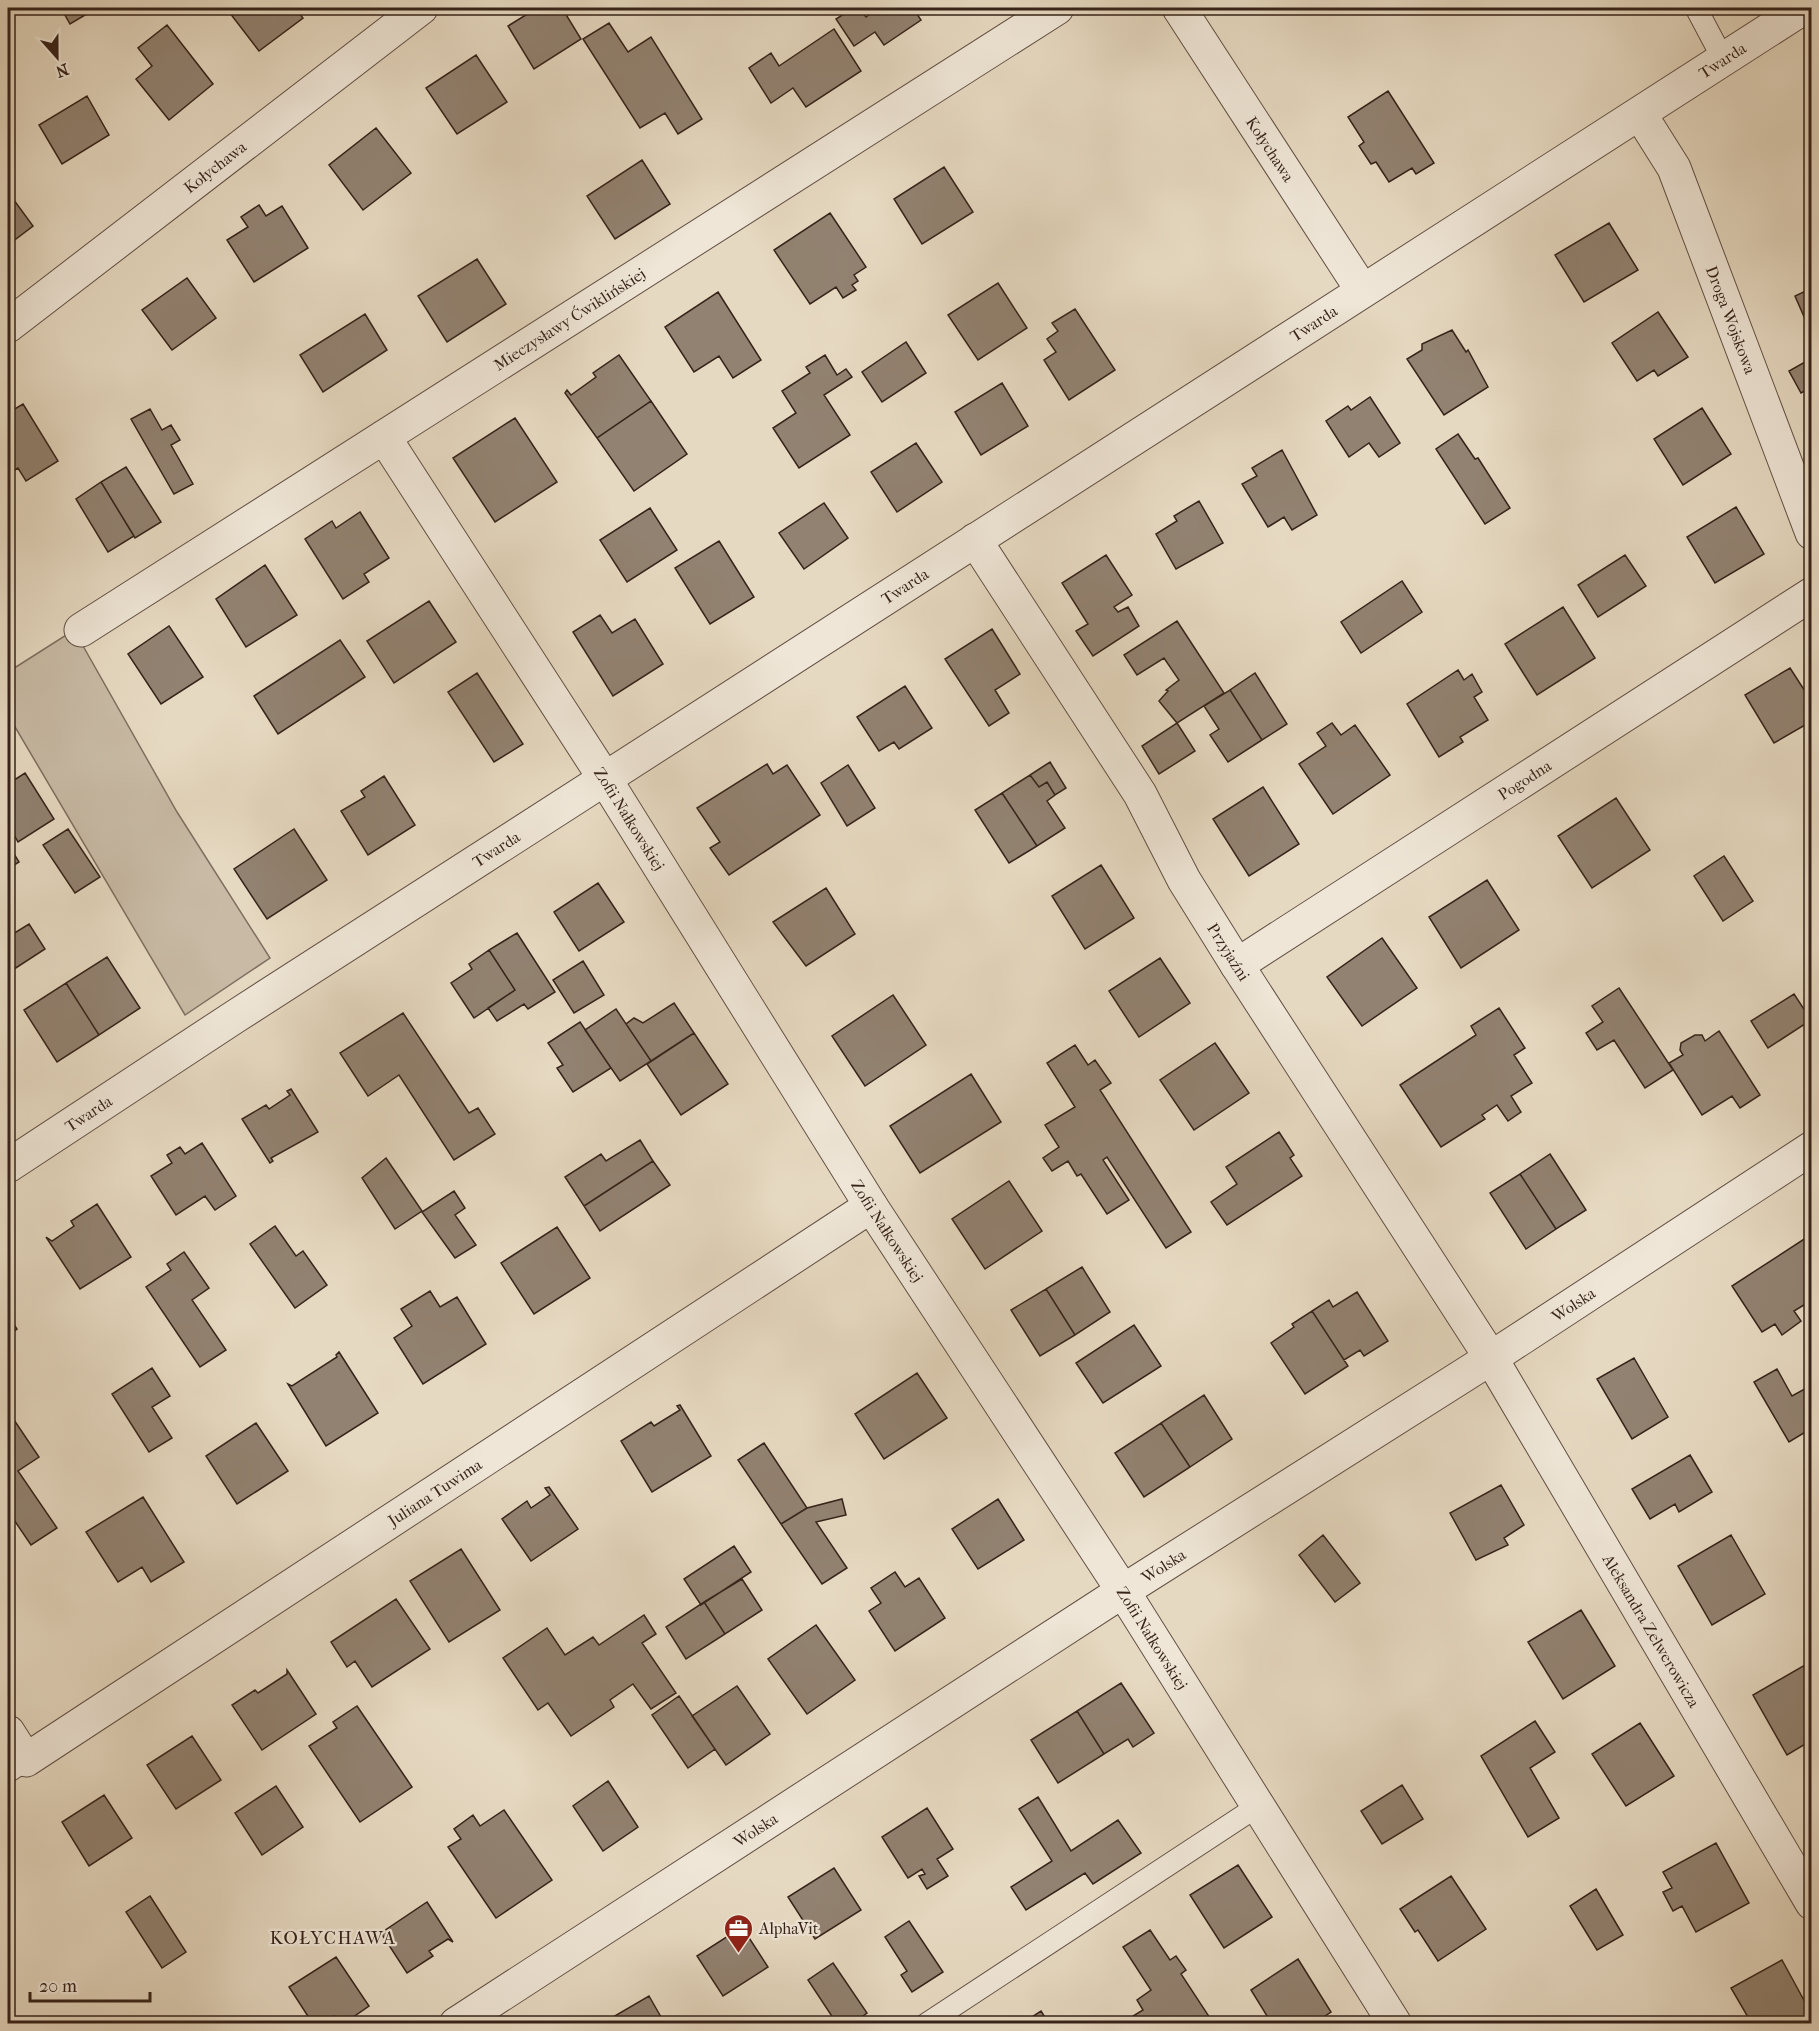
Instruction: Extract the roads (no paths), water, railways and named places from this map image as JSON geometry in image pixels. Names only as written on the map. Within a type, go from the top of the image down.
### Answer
[{"type":"street","name":"Kołychawa","points":[[8,326],[421,8]]},
{"type":"street","name":"Mieczysławy Ćwiklińskiej","points":[[81,630],[1057,8]]},
{"type":"street","name":"Kołychawa","points":[[1179,8],[1362,290]]},
{"type":"street","name":"Twarda","points":[[8,1166],[1362,290],[1803,8]]},
{"type":"street","name":"Droga Wojskowa","points":[[1640,114],[1674,168],[1812,532]]},
{"type":"street","name":"Zofii Nałkowskiej","points":[[384,437],[605,779],[871,1206],[1123,1591],[1395,2024]]},
{"type":"street","name":"Przyjaźni","points":[[975,540],[1140,794],[1184,880],[1237,965],[1491,1358]]},
{"type":"street","name":"Pogodna","points":[[1237,965],[1812,594]]},
{"type":"street","name":"Wolska","points":[[456,2024],[1123,1591],[1491,1358],[1812,1148]]},
{"type":"street","name":"Juliana Tuwima","points":[[8,1732],[17,1766],[871,1206]]},
{"type":"street","name":"Aleksandra Zelwerowicza","points":[[1491,1358],[1812,1903]]},
{"type":"lane","points":[[1696,8],[1724,59]]},
{"type":"lane","points":[[926,2024],[1258,1806]]},
{"type":"place","name":"AlphaVit","points":[[738,1954]]},
{"type":"district","name":"KOŁYCHAWA","points":[[333,1938]]}]
